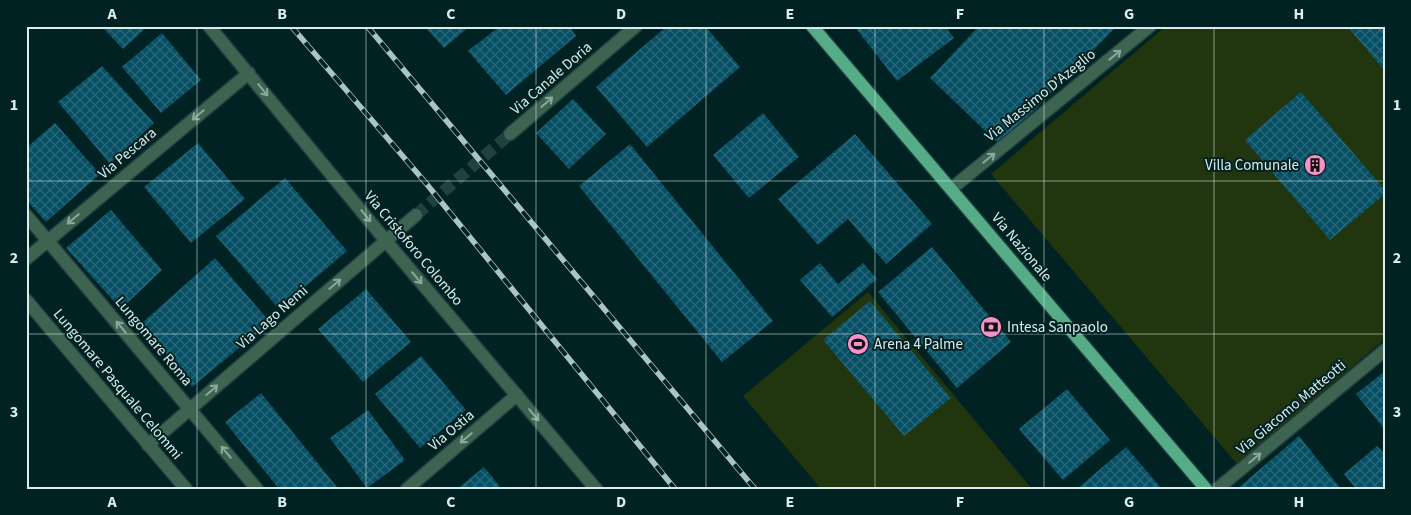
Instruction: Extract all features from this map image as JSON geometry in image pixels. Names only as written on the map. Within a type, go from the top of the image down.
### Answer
[{"type":"main road","name":"Via Nazionale","points":[[812,26],[1206,489]]},
{"type":"street","name":"Via Cristoforo Colombo","points":[[209,26],[386,241],[596,489]]},
{"type":"street","name":"Via Canale Doria","points":[[510,134],[636,26]]},
{"type":"street","name":"Via Massimo D'Azeglio","points":[[951,189],[1150,26]]},
{"type":"street","name":"Via Pescara","points":[[26,258],[248,73]]},
{"type":"street","name":"Lungomare Roma","points":[[26,215],[257,489]]},
{"type":"street","name":"Via Lago Nemi","points":[[148,445],[416,215]]},
{"type":"street","name":"Lungomare Pasquale Celommi","points":[[26,300],[186,489]]},
{"type":"street","name":"Via Giacomo Matteotti","points":[[1217,489],[1385,350]]},
{"type":"street","name":"Via Ostia","points":[[407,489],[517,395]]},
{"type":"green space","points":[[1166,26],[1385,26],[1385,339],[1237,464],[991,174]]},
{"type":"green space","name":"Arena 4 Palme","points":[[868,292],[1032,489],[821,489],[743,396]]},
{"type":"building","points":[[101,26],[148,26],[123,49]]},
{"type":"building","points":[[424,26],[470,26],[444,48]]},
{"type":"building","points":[[500,26],[569,26],[576,36],[506,95],[468,51]]},
{"type":"building","points":[[667,26],[705,26],[740,67],[647,147],[596,87]]},
{"type":"building","points":[[854,26],[945,26],[954,38],[897,81]]},
{"type":"building","points":[[979,26],[1117,26],[1000,145],[930,78]]},
{"type":"building","points":[[1347,26],[1385,26],[1385,71]]},
{"type":"building","points":[[162,33],[201,80],[161,113],[122,67]]},
{"type":"building","points":[[102,66],[154,123],[110,164],[58,102]]},
{"type":"building","name":"Villa Comunale","points":[[1301,92],[1385,190],[1385,194],[1330,240],[1245,140]]},
{"type":"building","points":[[573,99],[606,134],[569,169],[536,133]]},
{"type":"building","points":[[763,113],[799,157],[749,198],[713,155]]},
{"type":"building","points":[[55,123],[100,174],[46,222],[26,200],[26,148]]},
{"type":"building","points":[[855,134],[932,224],[886,264],[848,219],[818,245],[778,199]]},
{"type":"building","points":[[198,143],[245,199],[191,243],[144,187]]},
{"type":"building","points":[[630,144],[773,321],[722,362],[579,186]]},
{"type":"building","points":[[285,178],[347,251],[279,309],[216,236]]},
{"type":"building","points":[[111,210],[162,270],[121,309],[66,248]]},
{"type":"building","points":[[932,247],[1011,342],[957,388],[878,292]]},
{"type":"building","points":[[215,258],[270,322],[192,387],[142,323]]},
{"type":"building","points":[[820,263],[838,284],[863,263],[877,279],[832,317],[800,280]]},
{"type":"building","points":[[366,289],[411,342],[363,382],[318,329]]},
{"type":"building","points":[[870,301],[951,398],[904,436],[823,340]]},
{"type":"building","points":[[421,356],[466,410],[420,448],[375,394]]},
{"type":"building","points":[[1385,371],[1385,430],[1356,394]]},
{"type":"building","points":[[1067,389],[1110,440],[1063,480],[1019,429]]},
{"type":"building","points":[[261,393],[337,487],[336,489],[279,489],[225,422]]},
{"type":"building","points":[[368,410],[405,460],[367,488],[330,438]]},
{"type":"building","points":[[1299,436],[1341,489],[1237,489]]},
{"type":"building","points":[[1377,446],[1385,454],[1385,489],[1356,489],[1344,474]]},
{"type":"building","points":[[1126,447],[1162,489],[1077,489]]},
{"type":"building","points":[[484,467],[502,489],[457,489]]},
{"type":"tunnel","points":[[416,215],[510,134]]},
{"type":"railway","points":[[291,26],[425,182],[675,489]]},
{"type":"railway","points":[[367,26],[755,489]]},
{"type":"place","name":"Villa Comunale","points":[[1315,165]]},
{"type":"place","name":"Intesa Sanpaolo","points":[[991,327]]},
{"type":"place","name":"Arena 4 Palme","points":[[858,344]]}]
